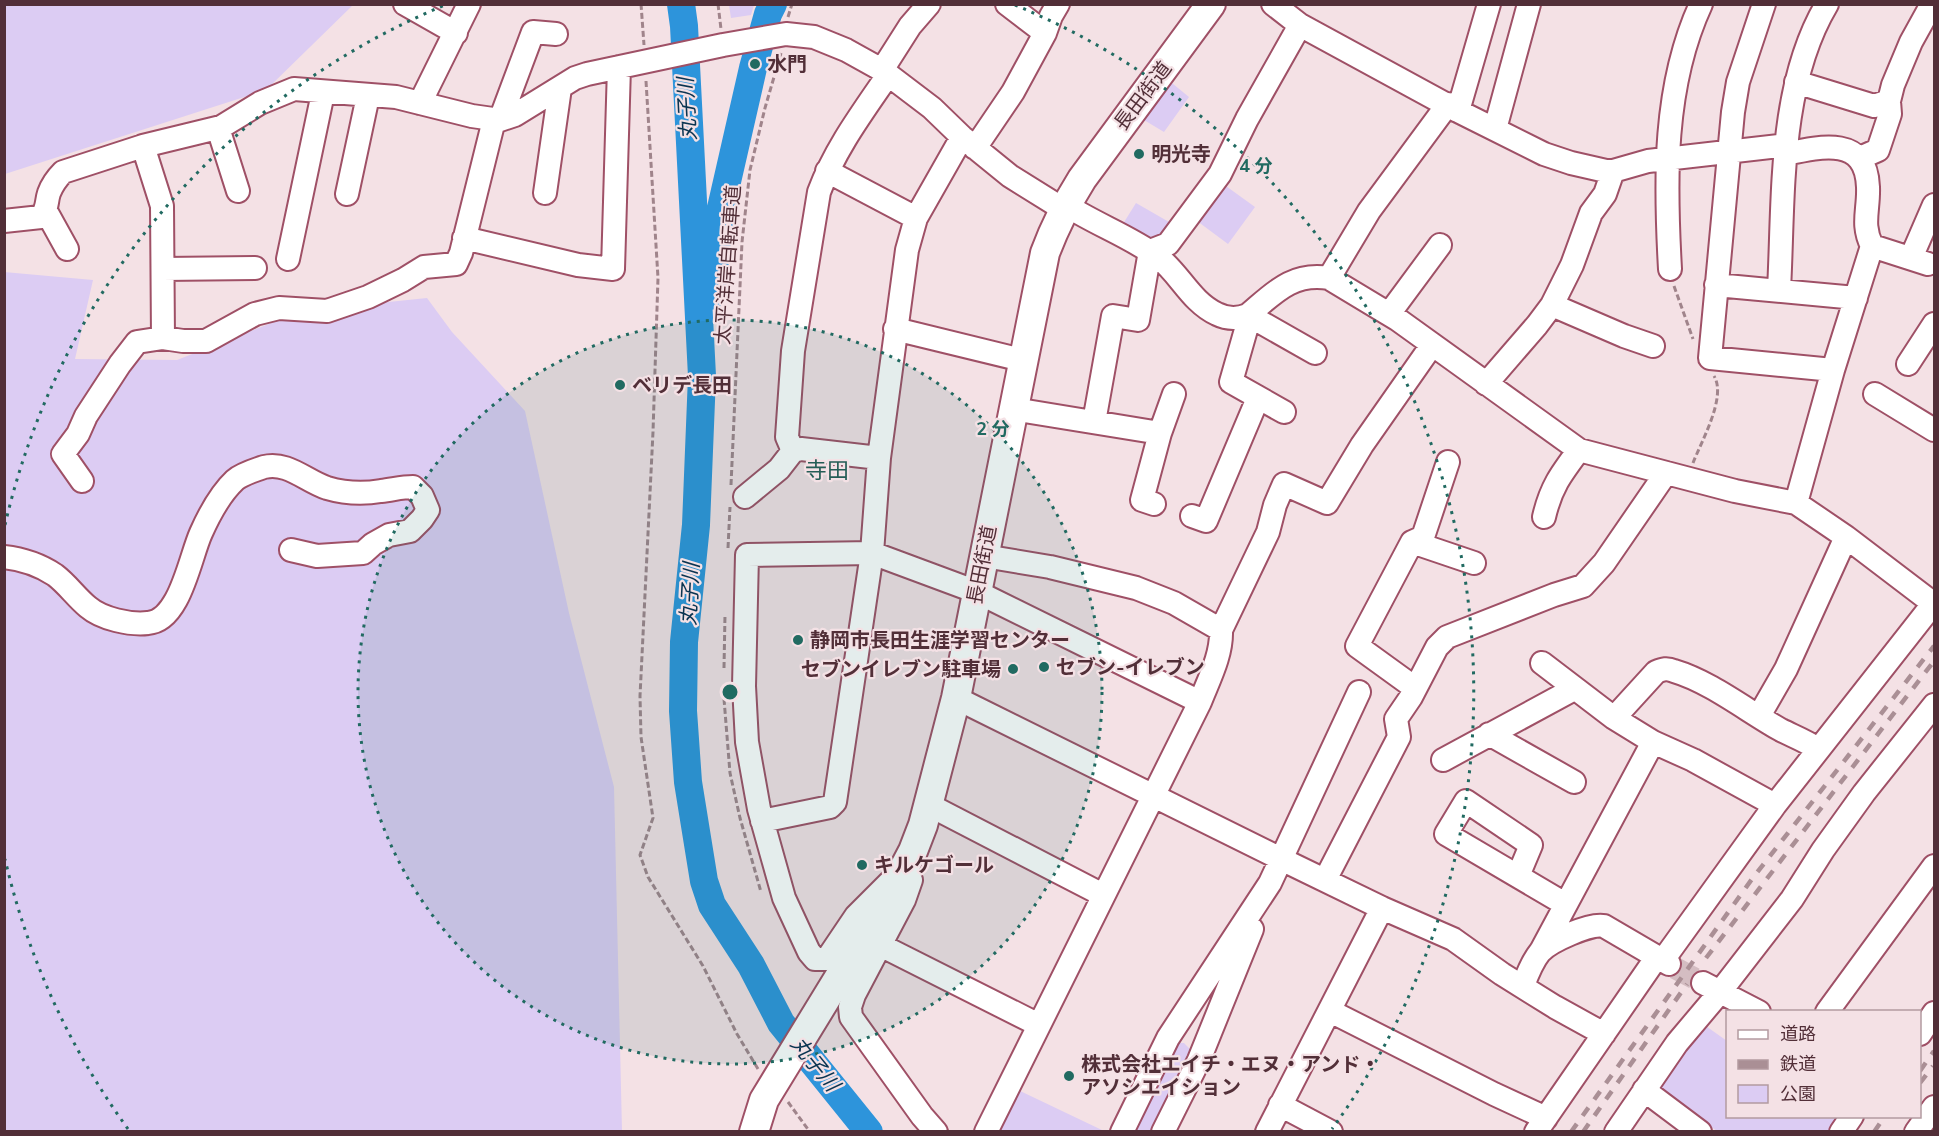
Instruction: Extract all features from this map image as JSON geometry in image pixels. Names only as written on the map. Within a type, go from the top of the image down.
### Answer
[{"type":"main road","name":"長田街道","points":[[754,1131],[764,1100],[779,1088],[820,1010],[905,867],[929,805],[956,698],[1045,253],[1064,207],[1109,141],[1210,4]]},
{"type":"street","points":[[405,4],[456,33]]},
{"type":"street","points":[[420,103],[469,4]]},
{"type":"street","points":[[793,451],[787,437],[793,351],[815,210],[827,171],[842,143],[910,26],[929,4]]},
{"type":"street","points":[[1007,4],[1045,33]]},
{"type":"street","points":[[762,820],[830,807],[835,802],[872,554],[879,458],[907,250],[916,218],[969,143],[1013,92],[1058,4]]},
{"type":"street","points":[[1273,4],[1300,25],[1453,108],[1544,154],[1605,171],[1648,161],[1821,147],[1835,147],[1850,151],[1860,158],[1868,186],[1866,233],[1872,246],[1833,370],[1796,503]]},
{"type":"street","points":[[1329,278],[1383,192],[1453,108],[1489,4]]},
{"type":"street","points":[[1495,129],[1529,4]]},
{"type":"street","points":[[1670,269],[1668,159],[1672,103],[1679,63],[1701,4]]},
{"type":"street","points":[[1764,4],[1738,82],[1728,153],[1710,358],[1833,370]]},
{"type":"street","points":[[1779,290],[1792,99],[1812,32],[1827,4]]},
{"type":"street","points":[[1860,158],[1878,150],[1890,114],[1889,101],[1893,85],[1911,42],[1932,4]]},
{"type":"street","points":[[1150,251],[1168,244],[1220,174],[1247,119],[1300,25]]},
{"type":"street","points":[[82,480],[63,454],[78,434],[86,416],[120,364],[137,342],[163,338],[206,341],[255,314],[279,308],[327,311],[403,280],[424,267],[456,264],[497,120],[533,32],[556,34]]},
{"type":"street","points":[[4,221],[41,217],[46,211],[49,193],[63,172],[143,146],[218,128],[260,103],[294,89],[396,97],[497,120],[515,115],[576,78],[744,41],[780,35],[814,37],[846,50],[885,72],[932,108],[969,143],[1010,176],[1064,207],[1150,251],[1204,307],[1218,315],[1231,318],[1246,316],[1284,287],[1300,278],[1317,276],[1329,278],[1389,314],[1579,450],[1735,491],[1796,503],[1933,600],[1775,805],[1666,956],[1666,963],[1604,1034],[1541,1125],[1494,1094],[1330,1011]]},
{"type":"street","points":[[464,238],[568,263],[613,269],[619,67]]},
{"type":"street","points":[[1796,82],[1874,106],[1889,101]]},
{"type":"street","points":[[545,194],[560,88]]},
{"type":"street","points":[[288,259],[323,93]]},
{"type":"street","points":[[347,194],[368,96]]},
{"type":"street","points":[[218,128],[238,191]]},
{"type":"street","points":[[143,146],[162,206],[163,338]]},
{"type":"street","points":[[827,171],[916,218]]},
{"type":"street","points":[[1486,384],[1552,305],[1572,265],[1591,213],[1605,194],[1612,171]]},
{"type":"street","points":[[1872,246],[1922,259],[1935,205]]},
{"type":"street","points":[[46,211],[67,249]]},
{"type":"street","points":[[1389,314],[1440,245]]},
{"type":"street","points":[[1094,422],[1113,316],[1138,320],[1150,251]]},
{"type":"street","points":[[163,269],[255,268]]},
{"type":"street","points":[[1716,285],[1856,298]]},
{"type":"street","points":[[1552,305],[1653,346]]},
{"type":"street","points":[[1246,316],[1315,353]]},
{"type":"street","points":[[1246,316],[1247,326],[1231,382],[1284,412]]},
{"type":"street","points":[[1908,364],[1935,324]]},
{"type":"street","points":[[895,330],[1023,360]]},
{"type":"street","points":[[986,1131],[1037,1024],[1200,702],[1215,665],[1222,640],[1221,630],[1268,532],[1275,505],[1284,484],[1327,503],[1362,445],[1432,345]]},
{"type":"street","points":[[1875,393],[1935,430]]},
{"type":"street","points":[[1154,504],[1142,500],[1160,433],[1174,394]]},
{"type":"street","points":[[1192,516],[1206,520],[1258,398]]},
{"type":"street","points":[[1013,409],[1160,433]]},
{"type":"street","points":[[736,493],[779,469],[793,451],[801,449],[879,458]]},
{"type":"street","points":[[1544,517],[1549,495],[1557,479],[1579,450]]},
{"type":"street","points":[[1415,688],[1357,646],[1412,542],[1423,537],[1448,462]]},
{"type":"street","points":[[4,556],[38,566],[57,576],[90,609],[104,616],[150,624],[165,616],[177,599],[201,533],[223,494],[237,478],[266,466],[290,469],[305,479],[327,488],[350,492],[381,492],[398,487],[413,487],[422,496],[428,510],[410,531],[388,535],[363,553],[317,556],[291,550]]},
{"type":"street","points":[[1325,880],[1399,737],[1396,719],[1437,646],[1447,637],[1583,586],[1676,476]]},
{"type":"street","points":[[1760,716],[1786,669],[1846,537]]},
{"type":"street","points":[[1412,542],[1474,563]]},
{"type":"street","points":[[936,1131],[922,1116],[851,1017],[850,1007],[854,995],[904,900],[911,880],[905,867],[856,916],[826,959],[814,959],[784,898],[762,820],[747,742],[744,697],[747,555],[872,554],[977,592],[1200,702]]},
{"type":"street","points":[[984,556],[1050,567],[1136,588],[1174,603],[1221,630]]},
{"type":"street","points":[[1542,663],[1614,718],[1653,742],[1693,760],[1775,805]]},
{"type":"street","points":[[1614,718],[1656,672],[1665,669],[1675,671],[1715,690],[1818,749]]},
{"type":"street","points":[[1443,760],[1574,689]]},
{"type":"street","points":[[1163,1131],[1199,1060],[1270,883],[1359,692]]},
{"type":"street","points":[[956,698],[1382,908],[1453,939],[1555,1007],[1604,1034]]},
{"type":"street","points":[[1616,1131],[1677,1042],[1711,987],[1791,899],[1864,793],[1935,705]]},
{"type":"street","points":[[1489,734],[1574,782]]},
{"type":"street","points":[[1523,986],[1530,969],[1653,742]]},
{"type":"street","points":[[929,805],[1103,895]]},
{"type":"street","points":[[1828,1010],[1935,866]]},
{"type":"street","points":[[1518,876],[1565,904]]},
{"type":"street","points":[[1122,1131],[1168,1038],[1270,883]]},
{"type":"street","points":[[1267,1131],[1382,908]]},
{"type":"street","points":[[1541,951],[1558,940],[1596,924],[1604,926],[1666,963]]},
{"type":"street","points":[[880,945],[1037,1024]]},
{"type":"street","points":[[1711,987],[1757,1010]]},
{"type":"street","points":[[1921,1033],[1935,1013]]},
{"type":"street","points":[[1644,1090],[1700,1131]]},
{"type":"street","points":[[1280,1105],[1331,1131]]},
{"type":"street","points":[[1916,1131],[1934,1110]]},
{"type":"street","points":[[1841,1131],[1851,1118]]},
{"type":"path","points":[[641,4],[647,61],[658,278],[640,696],[641,737],[652,818],[640,855],[648,877],[703,966],[748,1054],[779,1088],[810,1131]]},
{"type":"path","name":"太平洋岸自転車道","points":[[728,555],[736,493],[742,242],[750,170],[780,35]]},
{"type":"path","points":[[1670,269],[1693,340]]},
{"type":"path","points":[[1676,476],[1713,414],[1718,397],[1717,381],[1709,369]]},
{"type":"path","points":[[724,671],[725,615]]},
{"type":"path","points":[[724,692],[725,731],[730,773],[740,818],[764,897]]},
{"type":"green space","points":[[729,4],[754,5],[751,15],[731,18]]},
{"type":"green space","points":[[5,5],[353,5],[266,90],[5,174]]},
{"type":"green space","points":[[1167,79],[1189,97],[1164,132],[1139,117]]},
{"type":"green space","points":[[1219,181],[1255,207],[1228,244],[1193,218]]},
{"type":"green space","points":[[1136,203],[1176,226],[1154,246],[1121,227]]},
{"type":"green space","points":[[4,272],[93,280],[75,359],[177,360],[302,311],[427,298],[452,332],[525,411],[569,613],[614,787],[622,1131],[5,1131]]},
{"type":"green space","points":[[1703,1024],[1726,1040],[1726,1118],[1836,1118],[1840,1121],[1832,1131],[1717,1131],[1657,1089]]},
{"type":"green space","points":[[1177,1043],[1184,1043],[1194,1053],[1158,1131],[1129,1132]]},
{"type":"green space","points":[[1012,1087],[1104,1131],[990,1132]]},
{"type":"waterway","name":"丸子川","points":[[681,4],[702,376],[696,525],[684,642],[683,711],[688,782],[704,881],[712,905],[751,965],[781,1023],[869,1132]]},
{"type":"waterway","points":[[711,296],[721,208],[753,68],[773,4]]},
{"type":"tunnel","points":[[1675,968],[1703,983]]},
{"type":"railway","points":[[1571,1132],[1752,879],[1934,646]]},
{"type":"railway","points":[[1706,958],[1934,661]]},
{"type":"railway","points":[[1583,1132],[1687,984]]},
{"type":"railway","points":[[1921,1070],[1934,1051]]},
{"type":"railway","points":[[1921,1082],[1933,1066]]},
{"type":"railway","points":[[1874,1132],[1884,1118]]},
{"type":"place","name":"水門","points":[[755,64]]},
{"type":"place","name":"明光寺","points":[[1139,154]]},
{"type":"place","name":"ベリデ長田","points":[[620,385]]},
{"type":"place","name":"静岡市長田生涯学習センター","points":[[798,640]]},
{"type":"place","name":"セブン-イレブン","points":[[1044,667]]},
{"type":"place","name":"セブンイレブン駐車場","points":[[1013,669]]},
{"type":"place","name":"キルケゴール","points":[[862,865]]},
{"type":"place","name":"株式会社エイチ・エヌ・アンド・ アソシエイション","points":[[1069,1076]]},
{"type":"district","name":"寺田","points":[[827,471]]}]
